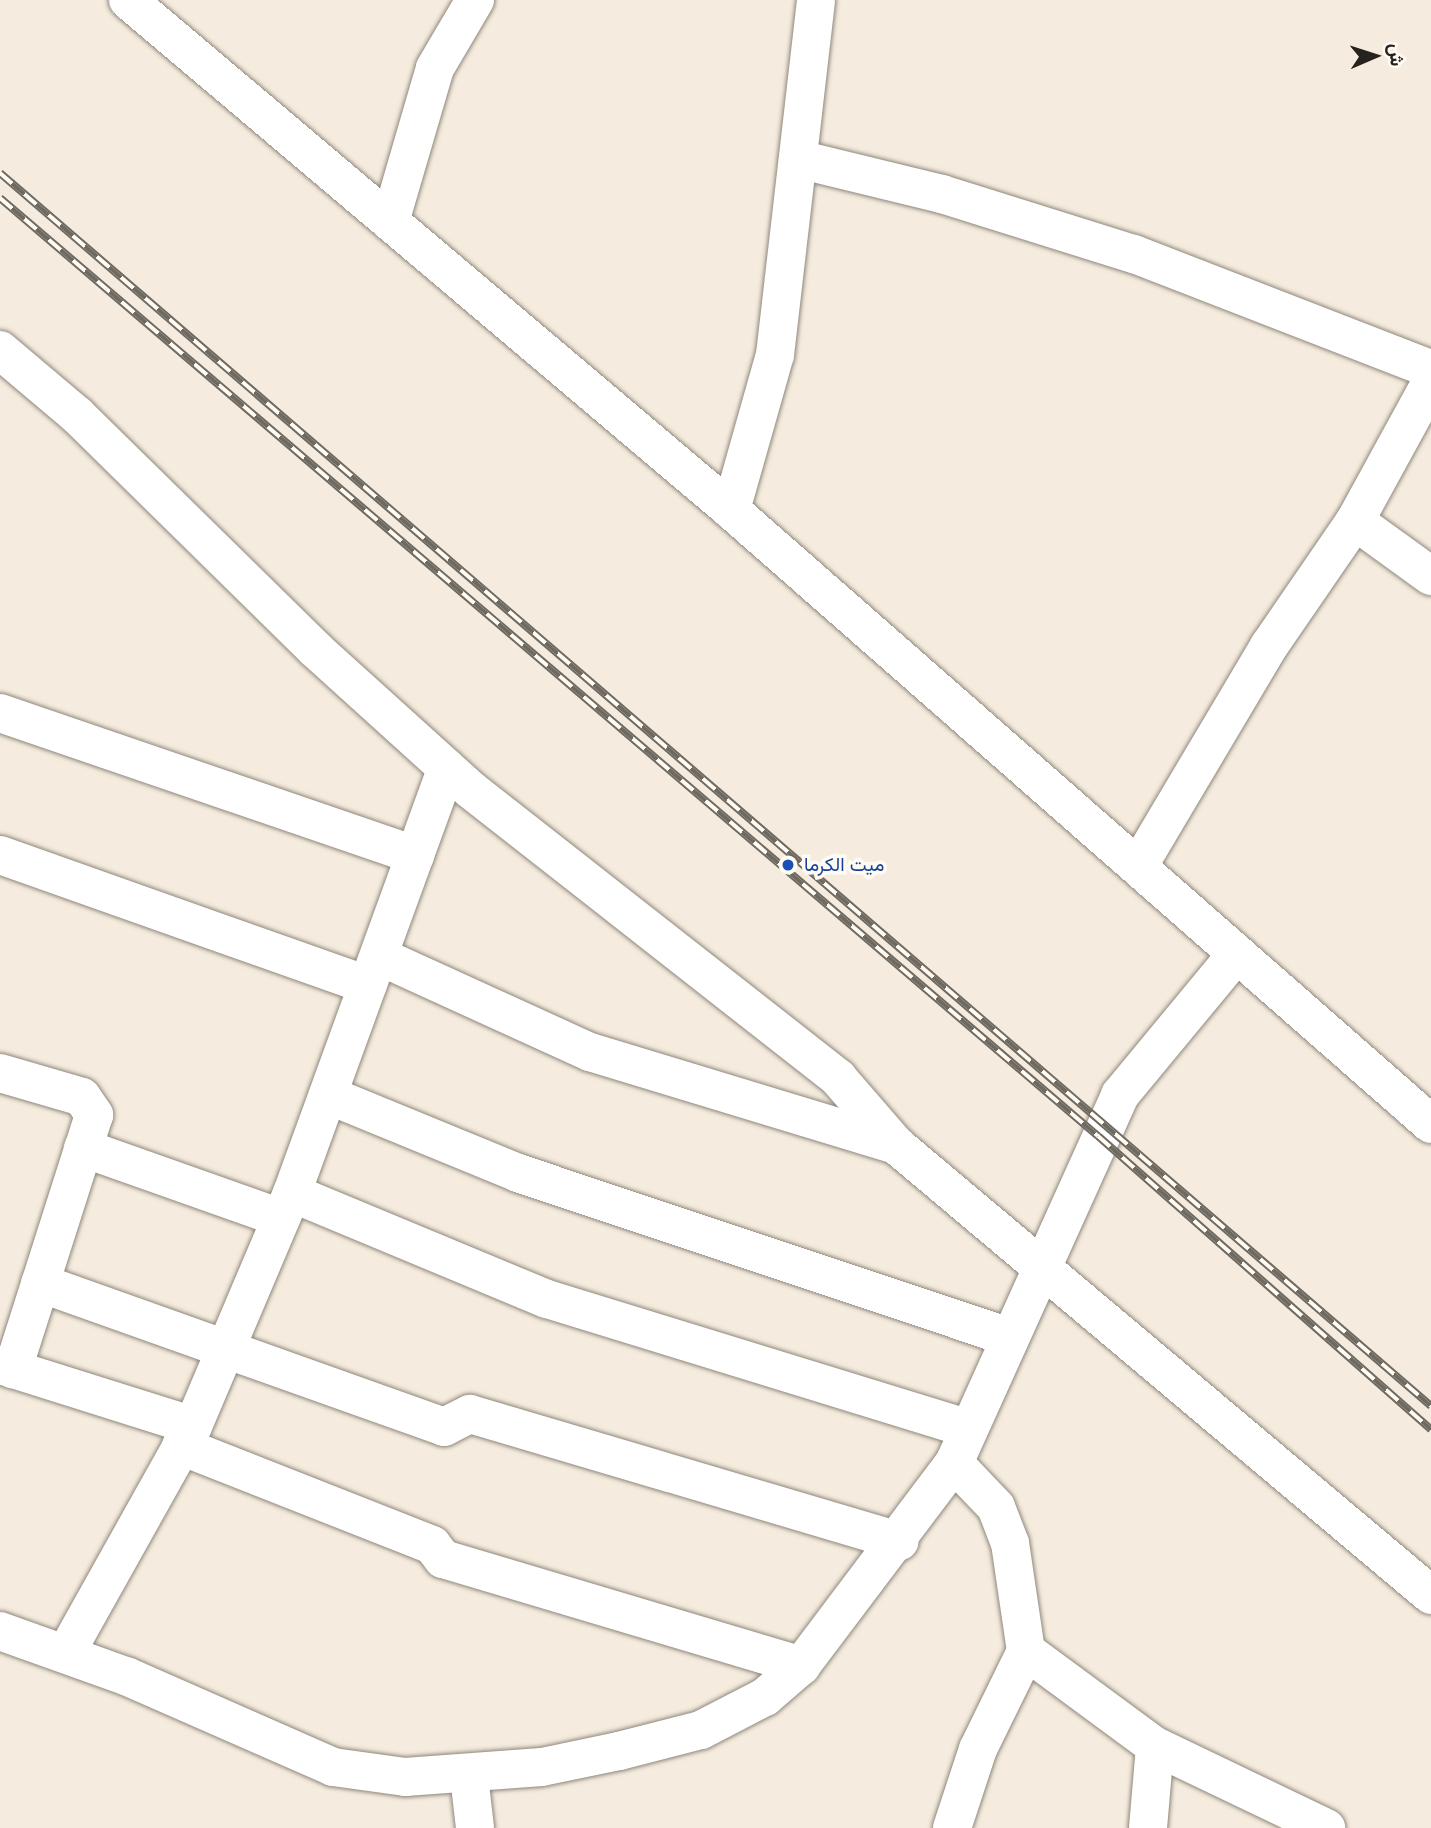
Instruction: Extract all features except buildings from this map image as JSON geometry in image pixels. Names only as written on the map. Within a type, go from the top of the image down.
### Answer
[{"type":"street","points":[[128,0],[731,510],[1139,864],[1235,956],[1431,1124]]},
{"type":"street","points":[[390,222],[435,68],[475,0]]},
{"type":"street","points":[[731,510],[775,355],[816,0]]},
{"type":"street","points":[[798,159],[942,194],[1134,254],[1431,369]]},
{"type":"street","points":[[1,357],[77,415],[447,768],[838,1077],[896,1145],[1044,1273],[1431,1595]]},
{"type":"street","points":[[1139,864],[1269,646],[1354,521],[1431,382]]},
{"type":"street","points":[[1354,521],[1431,576]]},
{"type":"street","points":[[0,713],[415,855]]},
{"type":"street","points":[[66,1653],[187,1436],[287,1206],[447,768]]},
{"type":"street","points":[[0,855],[373,971],[590,1052],[896,1145]]},
{"type":"street","points":[[0,1631],[66,1653],[333,1767],[405,1777],[469,1776],[542,1768],[701,1730],[765,1697],[802,1665],[900,1541],[954,1463],[966,1428],[1009,1337],[1044,1273],[1120,1095],[1199,995],[1235,956]]},
{"type":"street","points":[[0,1073],[90,1101],[94,1115],[40,1283],[7,1367],[187,1436],[432,1545],[443,1559],[802,1665]]},
{"type":"street","points":[[328,1095],[518,1172],[1009,1337]]},
{"type":"street","points":[[83,1148],[287,1206],[547,1299],[966,1428]]},
{"type":"street","points":[[40,1283],[226,1346],[444,1427],[470,1414],[900,1541]]},
{"type":"street","points":[[953,1828],[978,1749],[1026,1651],[1006,1531],[975,1478],[954,1463]]},
{"type":"street","points":[[1026,1651],[1156,1746],[1326,1828]]},
{"type":"street","points":[[1149,1828],[1156,1746]]},
{"type":"street","points":[[469,1776],[475,1828]]},
{"type":"railway","points":[[0,173],[1431,1406]]},
{"type":"railway","points":[[0,198],[1098,1136],[1431,1430]]},
{"type":"place","name":"ميت الكرما","points":[[788,865]]}]
